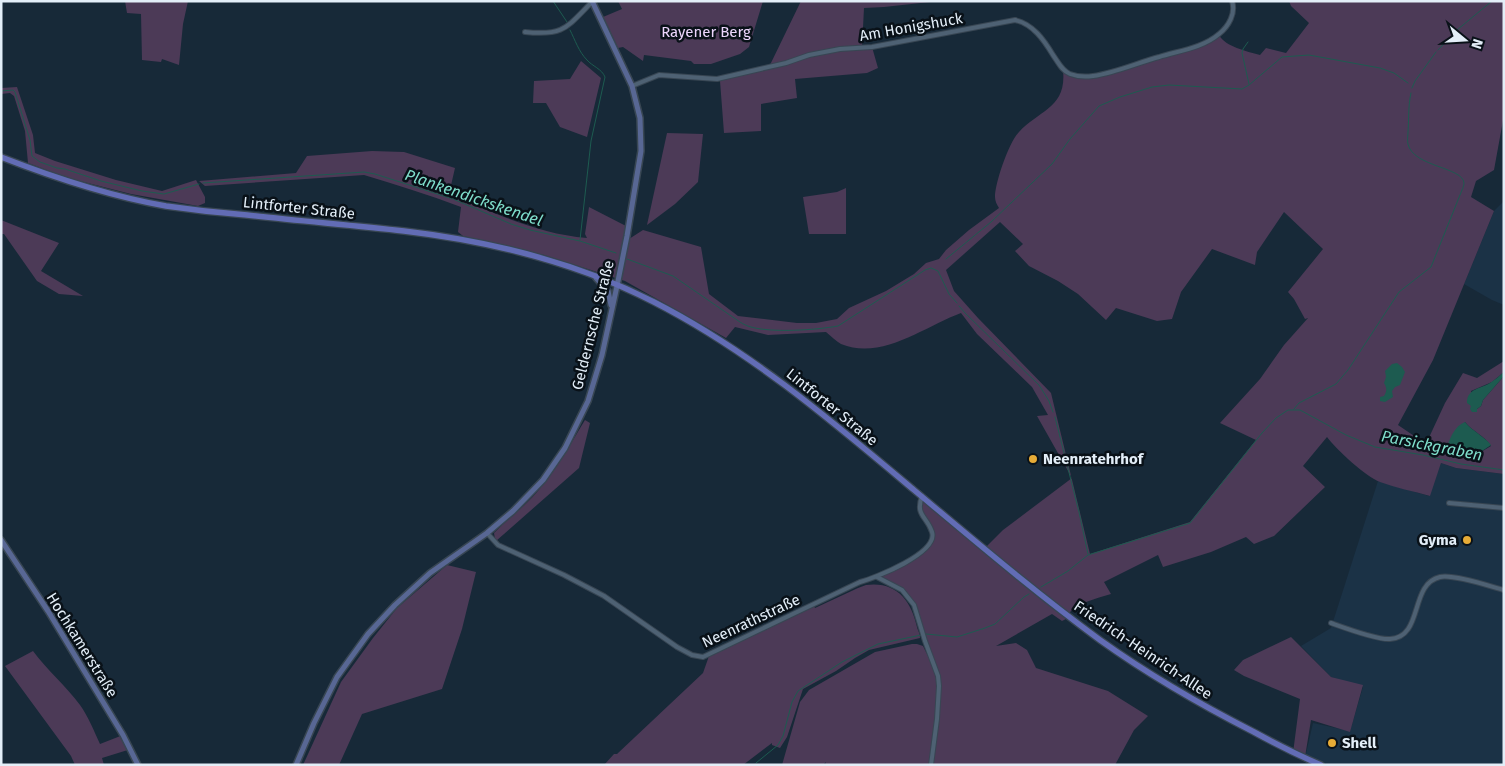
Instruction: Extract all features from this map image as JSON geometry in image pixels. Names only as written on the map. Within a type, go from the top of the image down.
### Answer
[{"type":"main road","name":"Geldernsche Straße","points":[[296,765],[337,677],[368,634],[395,605],[430,573],[487,533],[513,511],[543,480],[565,448],[594,384],[617,286],[641,150],[640,118],[632,86],[592,2]]},
{"type":"main road","name":"Lintforter Straße","points":[[1,157],[78,185],[129,198],[207,211],[404,231],[458,239],[510,250],[569,268],[617,286],[653,302],[702,328],[742,354],[794,392],[1033,588]]},
{"type":"main road","points":[[596,278],[608,291],[611,308]]},
{"type":"main road","name":"Hochkamerstraße","points":[[1,540],[48,612],[123,735],[138,765]]},
{"type":"main road","name":"Friedrich-Heinrich-Allee","points":[[1033,588],[1104,643],[1203,706],[1321,765]]},
{"type":"street","name":"Am Honigshuck","points":[[632,86],[659,75],[718,79],[786,63],[809,55],[840,49],[872,47],[1015,20],[1026,23],[1045,41],[1063,70],[1068,74],[1092,76],[1132,66],[1206,43],[1219,35],[1228,24],[1234,12],[1232,1]]},
{"type":"street","name":"Geldernsche Straße","points":[[525,32],[549,33],[564,29],[592,2]]},
{"type":"street","name":"Neenrathstraße","points":[[487,533],[498,545],[604,596],[677,647],[697,657],[706,656],[860,582],[877,577],[925,550],[932,541],[932,532],[919,509],[922,496]]},
{"type":"street","points":[[1449,503],[1504,508]]},
{"type":"street","points":[[877,577],[902,590],[914,605],[938,676],[937,719],[931,765]]},
{"type":"street","points":[[1331,623],[1379,638],[1392,639],[1407,631],[1423,590],[1433,580],[1441,577],[1451,577],[1504,590]]},
{"type":"shaded area","points":[[1504,201],[1504,305],[1464,284],[1494,211]]},
{"type":"shaded area","points":[[1397,363],[1405,372],[1400,385],[1392,391],[1393,397],[1385,402],[1380,401],[1380,397],[1384,396],[1386,391],[1384,383],[1385,371],[1392,364]]},
{"type":"shaded area","points":[[1504,372],[1504,376],[1483,400],[1477,412],[1472,412],[1471,406],[1467,403],[1469,394],[1492,382]]},
{"type":"shaded area","points":[[1465,422],[1491,445],[1476,455],[1446,449],[1455,430]]},
{"type":"shaded area","points":[[1441,463],[1456,468],[1504,474],[1504,765],[1321,765],[1305,758],[1313,723],[1350,731],[1363,687],[1331,677],[1301,646],[1331,628],[1378,481],[1429,496]]},
{"type":"green space","points":[[125,1],[188,1],[183,24],[179,65],[162,59],[161,62],[142,60],[141,14],[127,13]]},
{"type":"green space","name":"Rayener Berg","points":[[618,1],[763,1],[749,47],[740,54],[711,64],[694,64],[691,61],[644,55],[643,61],[623,47],[618,48],[603,17],[622,9]]},
{"type":"green space","points":[[801,1],[939,1],[864,8],[862,47],[872,47],[878,68],[867,73],[795,79],[797,98],[761,104],[761,131],[724,133],[720,81],[726,75],[769,67]]},
{"type":"green space","points":[[1289,1],[1504,1],[1504,115],[1494,170],[1476,181],[1471,197],[1494,211],[1433,360],[1398,425],[1426,444],[1445,403],[1463,373],[1477,378],[1504,361],[1504,372],[1492,382],[1471,391],[1477,409],[1504,376],[1504,474],[1456,468],[1441,463],[1430,496],[1380,482],[1367,475],[1327,437],[1303,466],[1325,487],[1274,536],[1254,544],[1246,537],[1211,552],[1163,567],[1158,555],[1104,582],[1111,594],[1082,604],[1067,615],[1070,617],[1062,621],[1052,614],[996,646],[1016,643],[1027,650],[1036,668],[1108,691],[1148,716],[1134,730],[1115,765],[825,765],[826,762],[823,765],[782,765],[800,702],[809,690],[875,652],[912,644],[923,646],[935,670],[914,605],[902,590],[877,577],[925,550],[933,537],[919,509],[922,496],[985,548],[1003,530],[1072,478],[1090,554],[1190,522],[1256,440],[1220,423],[1260,379],[1284,345],[1308,318],[1305,319],[1288,292],[1323,249],[1284,212],[1257,252],[1255,265],[1212,249],[1181,292],[1172,319],[1157,321],[1116,308],[1106,320],[1078,294],[1029,266],[1015,251],[1023,244],[1000,222],[946,270],[954,291],[1051,393],[1071,477],[1037,416],[1048,415],[1032,387],[977,334],[961,313],[903,340],[872,348],[856,348],[841,344],[826,332],[768,335],[735,327],[726,338],[625,281],[544,255],[463,236],[458,232],[461,207],[364,175],[205,186],[199,181],[296,173],[307,156],[372,151],[404,152],[455,168],[449,194],[534,227],[569,236],[587,238],[585,234],[589,207],[626,226],[624,237],[629,239],[643,230],[701,247],[709,294],[738,316],[797,323],[816,323],[837,319],[849,308],[886,291],[914,274],[926,263],[939,259],[946,250],[969,230],[999,208],[995,200],[997,182],[1011,144],[1019,132],[1056,101],[1061,93],[1063,70],[1069,74],[1092,76],[1206,43],[1219,35],[1231,46],[1260,55],[1266,48],[1286,53],[1309,23],[1291,6]],"holes":[[[1465,422],[1485,439],[1491,446],[1476,455],[1446,449]]]},
{"type":"green space","points":[[581,61],[601,78],[587,137],[560,127],[546,103],[533,103],[534,81],[570,79]]},
{"type":"green space","points":[[17,87],[33,135],[35,153],[116,180],[162,191],[196,180],[205,197],[205,203],[198,206],[131,194],[68,178],[28,163],[25,131],[14,96],[10,93],[1,94],[1,88]]},
{"type":"green space","points":[[667,133],[703,134],[698,182],[675,204],[647,225]]},
{"type":"green space","points":[[846,188],[846,234],[809,234],[803,197],[837,192]]},
{"type":"green space","points":[[1,220],[59,243],[41,271],[83,296],[59,294],[37,281],[4,234],[1,234]]},
{"type":"green space","points":[[585,420],[590,423],[579,468],[496,541],[494,533],[527,503],[544,484]]},
{"type":"green space","points":[[447,565],[476,572],[462,629],[442,689],[362,714],[339,765],[303,765],[341,682],[397,608]]},
{"type":"green space","points":[[866,585],[886,586],[900,594],[911,608],[920,638],[869,650],[803,689],[787,737],[780,748],[772,745],[772,743],[743,765],[604,765],[703,673],[709,656],[814,606],[815,608]]},
{"type":"green space","points":[[1291,637],[1331,677],[1363,685],[1350,732],[1311,720],[1305,757],[1293,753],[1300,699],[1234,670],[1243,660]]},
{"type":"green space","points":[[33,651],[80,705],[100,744],[123,735],[131,749],[102,758],[104,765],[75,765],[71,756],[5,666]]},
{"type":"waterway","points":[[553,1],[567,22]]},
{"type":"waterway","points":[[1438,50],[1457,30],[1492,1]]},
{"type":"waterway","points":[[570,30],[584,57],[602,72],[605,77],[591,141],[580,240]]},
{"type":"waterway","points":[[1248,42],[1242,53],[1249,84]]},
{"type":"waterway","points":[[1412,88],[1436,52]]},
{"type":"waterway","points":[[946,259],[991,222],[1052,164],[1070,139],[1099,106],[1120,97],[1152,87],[1169,85],[1242,89],[1282,57],[1309,55],[1380,68],[1394,73],[1408,83]]},
{"type":"waterway","name":"Plankendickskendel","points":[[1,91],[13,90],[15,92],[30,140],[32,156],[40,162],[101,181],[142,191],[164,194],[199,184]]},
{"type":"waterway","points":[[1294,409],[1299,403],[1336,384],[1348,370],[1399,292],[1431,267],[1463,187],[1462,178],[1456,173],[1419,158],[1412,152],[1408,144],[1411,93]]},
{"type":"waterway","name":"Plankendickskendel","points":[[203,183],[364,172],[453,199],[511,224],[580,241],[616,253]]},
{"type":"waterway","name":"Plankendickskendel","points":[[627,259],[673,276],[741,323],[760,329],[794,330],[838,326],[931,268],[938,271],[949,294],[957,303]]},
{"type":"waterway","name":"Plankendickskendel","points":[[959,306],[1039,385],[1049,401],[1053,412]]},
{"type":"waterway","name":"Parsickgraben","points":[[1041,587],[1068,571],[1088,555],[1190,523],[1262,433],[1276,418],[1288,410],[1300,410],[1346,435],[1375,447],[1461,464],[1504,470]]},
{"type":"waterway","name":"Plankendickskendel","points":[[1055,417],[1088,554]]},
{"type":"waterway","points":[[756,763],[778,745],[783,736],[792,702],[798,691],[842,662],[878,644],[926,634],[957,637],[985,628],[995,624],[1029,594]]},
{"type":"place","name":"Neenratehrhof","points":[[1033,459]]},
{"type":"place","name":"Gyma","points":[[1467,540]]},
{"type":"place","name":"Shell","points":[[1332,743]]}]
